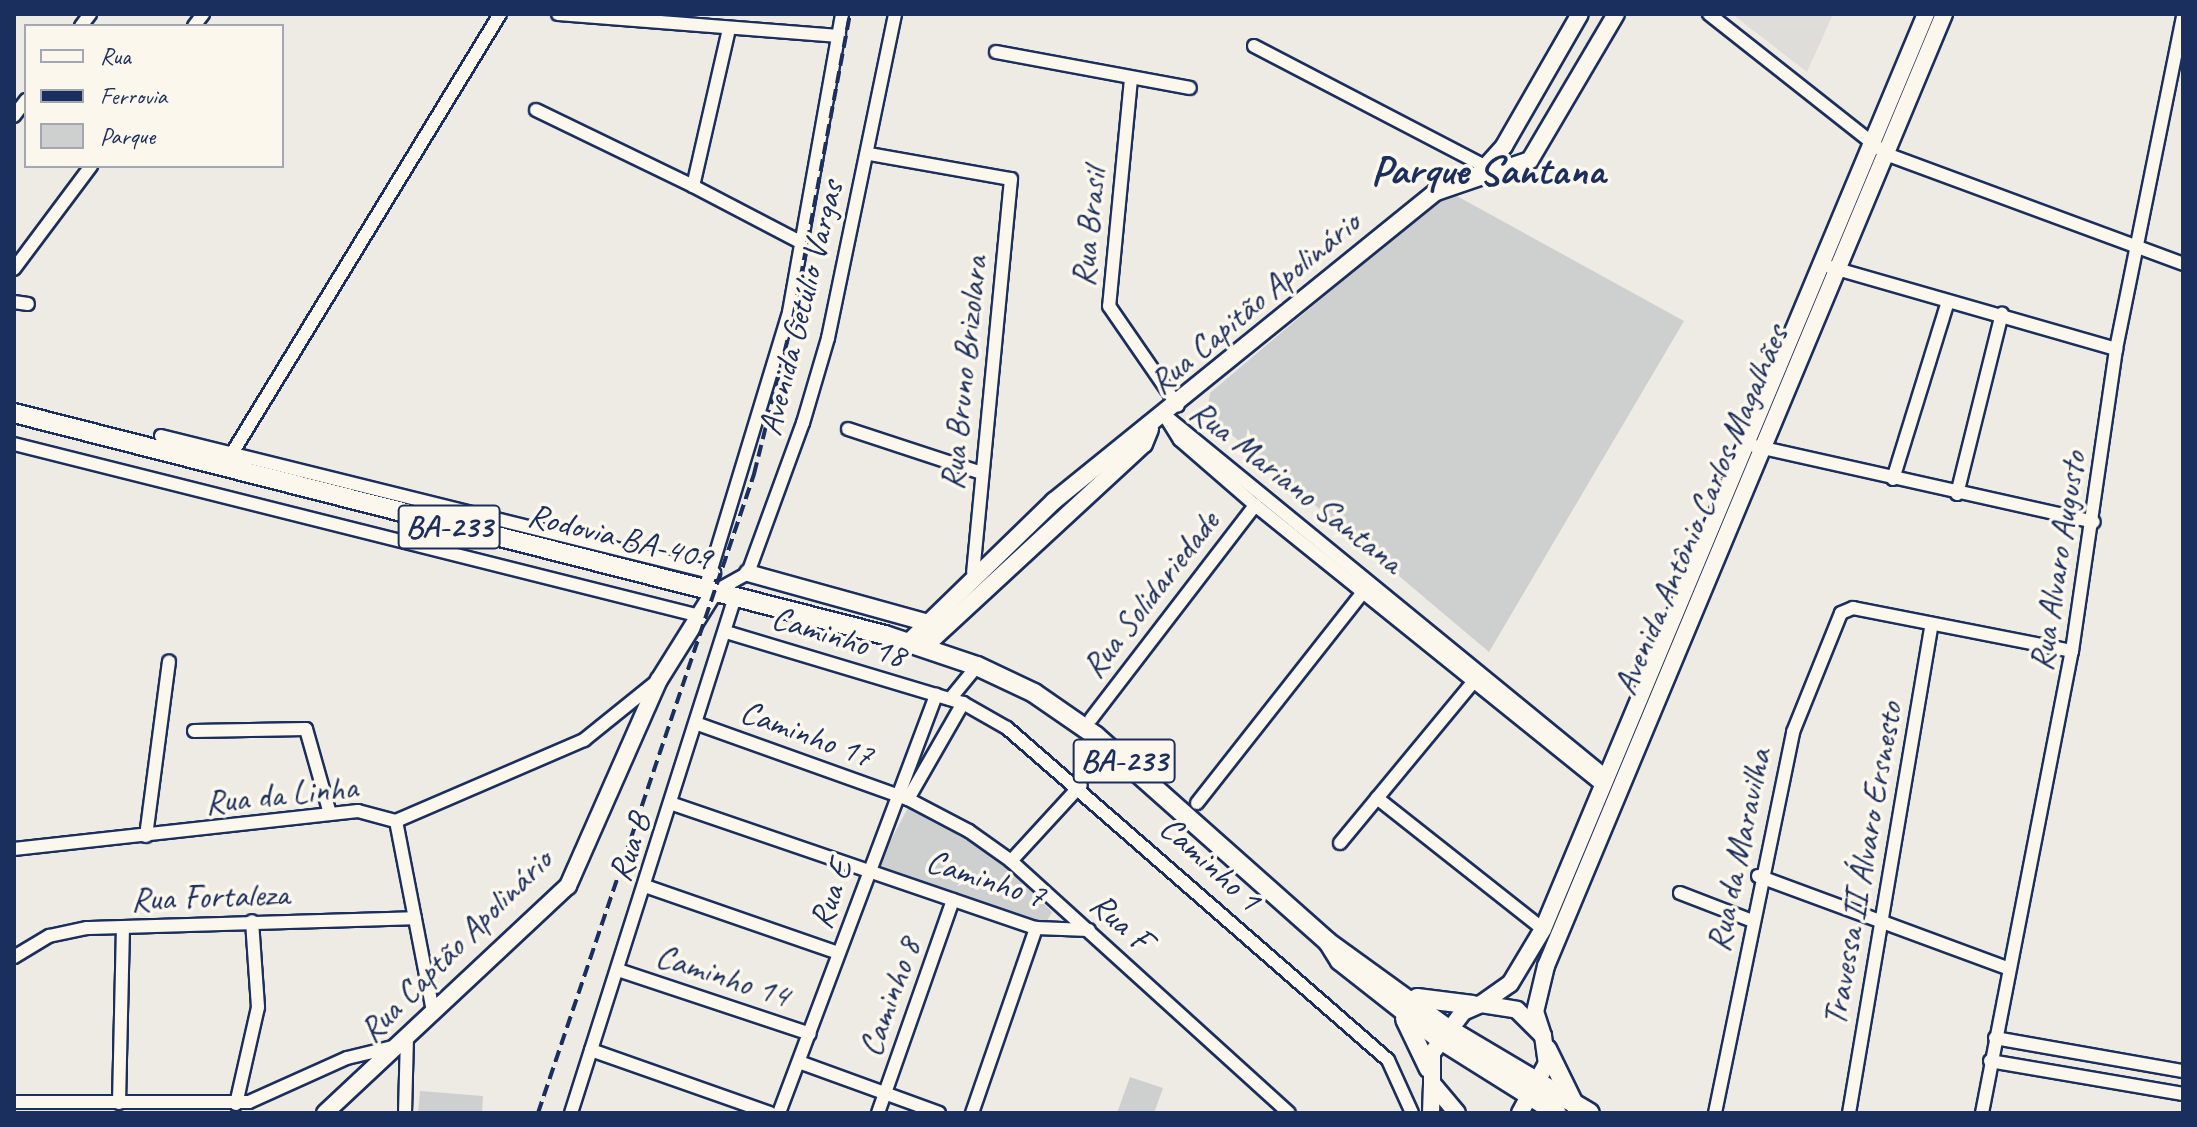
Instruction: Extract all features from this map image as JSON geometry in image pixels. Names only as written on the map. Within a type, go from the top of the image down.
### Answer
[{"type":"main road","name":"Rodovia BA-409","points":[[14,413],[227,462],[711,585],[735,597],[916,644]]},
{"type":"main road","name":"BA-233","points":[[916,644],[977,666],[1034,693],[1096,736],[1328,942],[1394,996],[1530,1099],[1574,1110]]},
{"type":"main road","points":[[1394,996],[1447,1008],[1477,1004]]},
{"type":"main road","points":[[1394,996],[1431,1076]]},
{"type":"main road","points":[[1545,1042],[1574,1110]]},
{"type":"street","points":[[161,436],[227,462],[500,14]]},
{"type":"street","points":[[558,14],[839,36]]},
{"type":"street","name":"Avenida Getúlio Vargas","points":[[711,585],[767,401],[842,14]]},
{"type":"street","name":"Avenida Getúlio Vargas","points":[[748,573],[828,338],[869,154],[895,14]]},
{"type":"street","points":[[1254,46],[1487,171],[1580,14]]},
{"type":"street","name":"Rua Capitão Apolinário","points":[[916,644],[927,622],[973,572],[1054,501],[1150,429],[1436,192],[1537,153],[1616,14]]},
{"type":"street","points":[[1709,14],[1886,154],[2141,254],[2183,264]]},
{"type":"street","name":"Avenida Antônio Carlos Magalhães","points":[[1443,1034],[1477,1004],[1510,984],[1543,929],[1725,513],[1871,144],[1926,14]]},
{"type":"street","name":"Avenida Antônio Carlos Magalhães","points":[[1825,265],[1886,154],[1944,14]]},
{"type":"street","name":"Rua Alvaro Augusto","points":[[1982,1113],[2072,651],[2094,522],[2116,349],[2141,254],[2178,72],[2183,17]]},
{"type":"street","points":[[693,186],[729,29]]},
{"type":"street","points":[[996,52],[1190,88]]},
{"type":"street","name":"Rua Brasil","points":[[1131,79],[1110,318],[1172,411]]},
{"type":"street","points":[[536,110],[798,241]]},
{"type":"street","name":"Rua Bruno Brizolara","points":[[869,154],[1011,179],[979,472],[973,572]]},
{"type":"street","points":[[14,269],[90,168]]},
{"type":"street","points":[[1825,265],[2116,349]]},
{"type":"street","points":[[1893,479],[1948,301]]},
{"type":"street","points":[[14,302],[28,304]]},
{"type":"street","points":[[1957,494],[2002,314]]},
{"type":"street","name":"Rua Mariano Santana","points":[[1172,411],[1180,440],[1255,505],[1473,682],[1608,783]]},
{"type":"street","name":"Rua Mariano Santana","points":[[1172,411],[1608,783]]},
{"type":"street","points":[[848,429],[979,472]]},
{"type":"street","name":"Rua Capitão Apolinário","points":[[916,644],[944,628],[1144,444],[1150,429]]},
{"type":"street","points":[[14,444],[696,615]]},
{"type":"street","points":[[1753,446],[1957,494],[2094,522]]},
{"type":"street","points":[[1054,501],[1065,514]]},
{"type":"street","name":"Rua Solidariedade","points":[[1091,719],[1255,505]]},
{"type":"street","points":[[711,585],[748,573],[944,628]]},
{"type":"street","name":"Rua Captão Apolinário","points":[[325,1113],[402,1042],[432,1007],[568,886],[659,680],[711,585]]},
{"type":"street","points":[[1197,803],[1363,592]]},
{"type":"street","name":"Rua B","points":[[571,1113],[673,804],[735,597]]},
{"type":"street","name":"Rua da Maravilha","points":[[1715,1113],[1758,876],[1793,732],[1846,608],[1932,624]]},
{"type":"street","points":[[1932,624],[2072,651]]},
{"type":"street","name":"Travessa II Álvaro Ersnesto","points":[[1849,1113],[1932,624]]},
{"type":"street","name":"Caminho 18","points":[[726,632],[936,695]]},
{"type":"street","points":[[146,836],[169,662]]},
{"type":"street","points":[[950,699],[977,666]]},
{"type":"street","name":"Rua da Linha","points":[[20,849],[330,814],[372,812],[396,821],[584,740],[659,680]]},
{"type":"street","points":[[1340,843],[1473,682]]},
{"type":"street","name":"Caminho 1","points":[[936,695],[963,703],[1081,785],[1388,1060],[1412,1113]]},
{"type":"street","name":"Rua E","points":[[779,1113],[868,869],[902,797],[936,695]]},
{"type":"street","points":[[902,797],[963,703]]},
{"type":"street","name":"Caminho 17","points":[[698,724],[902,797]]},
{"type":"street","points":[[194,731],[306,729],[330,814]]},
{"type":"street","name":"Avenida Antônio Carlos Magalhães","points":[[1530,1099],[1545,1042],[1535,1012],[1546,966],[1608,783]]},
{"type":"street","points":[[1011,861],[1081,785]]},
{"type":"street","name":"Rua F","points":[[902,797],[1011,861],[1289,1113]]},
{"type":"street","points":[[1377,798],[1543,929]]},
{"type":"street","name":"Caminho 7","points":[[673,804],[1036,928],[1089,930]]},
{"type":"street","points":[[396,821],[432,1007]]},
{"type":"street","points":[[14,856],[20,849]]},
{"type":"street","points":[[1758,876],[2009,969]]},
{"type":"street","points":[[645,886],[839,953]]},
{"type":"street","points":[[1680,893],[1750,920]]},
{"type":"street","name":"Caminho 8","points":[[878,1113],[953,900]]},
{"type":"street","name":"Rua Fortaleza","points":[[14,957],[64,931],[252,921],[415,918]]},
{"type":"street","points":[[236,1104],[258,1007],[252,921]]},
{"type":"street","points":[[119,1103],[123,928]]},
{"type":"street","points":[[972,1113],[1036,928]]},
{"type":"street","name":"Caminho 14","points":[[618,970],[810,1034]]},
{"type":"street","points":[[1477,1004],[1517,1010],[1545,1042]]},
{"type":"street","points":[[1431,1113],[1431,1076],[1443,1034]]},
{"type":"street","points":[[1995,1038],[2183,1071]]},
{"type":"street","points":[[14,1102],[119,1103],[194,1109],[236,1104],[366,1051],[402,1042],[405,1113]]},
{"type":"street","points":[[591,1050],[770,1113]]},
{"type":"street","points":[[1990,1061],[2183,1094]]},
{"type":"street","points":[[799,1062],[939,1113]]},
{"type":"street","points":[[1431,1076],[1457,1113]]},
{"type":"shaded area","points":[[1732,14],[1833,14],[1807,72]]},
{"type":"green space","points":[[1455,195],[1684,321],[1489,652],[1213,419],[1208,406],[1210,393],[1440,198]]},
{"type":"green space","points":[[910,804],[1002,863],[1052,912],[1043,928],[876,868]]},
{"type":"green space","points":[[1130,1077],[1163,1088],[1154,1113],[1117,1113]]},
{"type":"green space","points":[[420,1091],[483,1096],[482,1113],[418,1113]]},
{"type":"railway","points":[[538,1113],[754,474],[794,313],[850,14]]},
{"type":"district","name":"Parque Santana","points":[[1488,171]]}]
